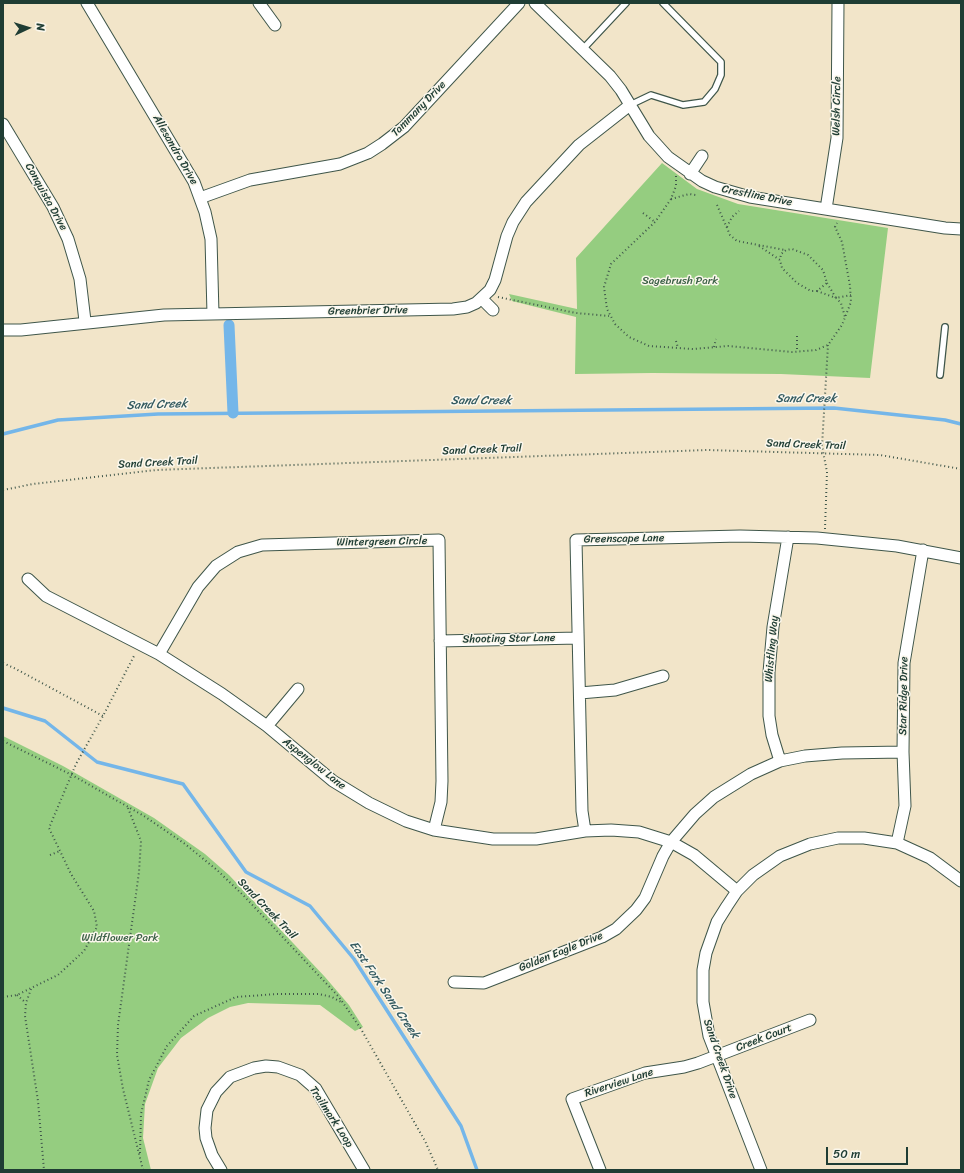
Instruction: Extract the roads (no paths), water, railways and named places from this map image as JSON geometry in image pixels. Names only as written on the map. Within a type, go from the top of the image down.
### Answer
[{"type":"street","name":"Allesandro Drive","points":[[87,3],[188,169],[200,198],[211,239],[213,314]]},
{"type":"street","points":[[259,3],[275,25]]},
{"type":"street","name":"Tammany Drive","points":[[200,198],[250,180],[340,164],[356,159],[382,144],[404,127],[519,3]]},
{"type":"street","name":"Crestline Drive","points":[[535,3],[610,76],[658,146],[668,157],[690,174],[715,187],[730,192],[945,228],[961,228]]},
{"type":"street","name":"Welsh Circle","points":[[826,209],[836,150],[838,3]]},
{"type":"street","points":[[493,310],[484,296],[495,280],[507,236],[513,222],[526,202],[579,145],[630,106]]},
{"type":"street","name":"Conquista Drive","points":[[3,124],[54,208],[68,239],[80,279],[85,321]]},
{"type":"street","points":[[690,174],[702,156]]},
{"type":"street","name":"Greenbrier Drive","points":[[3,330],[20,330],[136,316],[453,309],[467,307],[484,296]]},
{"type":"street","name":"Greenscape Lane","points":[[585,831],[582,811],[576,540],[788,537],[825,538],[923,550],[961,558]]},
{"type":"street","name":"Whistling Way","points":[[780,761],[772,735],[769,716],[769,672],[773,627],[788,537]]},
{"type":"street","name":"Wintergreen Circle","points":[[160,654],[198,587],[216,566],[233,555],[250,548],[279,544],[439,540],[442,781],[441,802],[434,830]]},
{"type":"street","name":"Star Ridge Drive","points":[[897,843],[905,806],[903,752],[904,663],[923,550]]},
{"type":"street","name":"Aspenglow Lane","points":[[28,579],[46,596],[160,654],[222,694],[267,726],[332,781],[351,793],[390,813],[434,830],[474,837],[536,839],[585,831],[611,830],[639,832],[671,842],[694,855],[737,891]]},
{"type":"street","name":"Shooting Star Lane","points":[[440,641],[578,638]]},
{"type":"street","points":[[580,693],[615,690],[663,676]]},
{"type":"street","points":[[267,726],[298,689]]},
{"type":"street","name":"Golden Eagle Drive","points":[[454,982],[484,984],[602,937],[616,929],[636,910],[645,898],[663,856],[671,842],[695,814],[714,797],[738,781],[780,761],[825,754],[903,752]]},
{"type":"street","name":"Sand Creek Drive","points":[[761,1170],[717,1056],[705,1019],[702,1002],[703,970],[706,953],[717,922],[737,891],[766,865],[796,849],[810,844],[851,837],[897,843],[930,858],[961,881]]},
{"type":"street","name":"Creek Court","points":[[717,1056],[810,1020]]},
{"type":"street","name":"Riverview Lane","points":[[600,1170],[572,1099],[638,1075],[658,1070],[684,1067],[717,1056]]},
{"type":"street","name":"Trailmark Loop","points":[[221,1170],[212,1155],[206,1138],[205,1128],[207,1110],[216,1092],[230,1077],[241,1071],[266,1066],[278,1067],[300,1075],[316,1089],[364,1170]]},
{"type":"lane","points":[[583,49],[626,3]]},
{"type":"lane","points":[[630,106],[651,95],[684,105],[704,102],[715,89],[721,75],[721,62],[662,3]]},
{"type":"lane","points":[[940,375],[945,327]]},
{"type":"waterway","points":[[229,325],[233,413]]},
{"type":"waterway","name":"Sand Creek","points":[[3,434],[58,420],[158,414],[834,408],[945,420],[961,424]]},
{"type":"waterway","name":"East Fork Sand Creek","points":[[3,708],[45,721],[97,762],[183,784],[246,872],[310,906],[354,959],[461,1126],[477,1170]]},
{"type":"park label","name":"Sagebrush Park","points":[[680,281]]},
{"type":"park label","name":"Wildflower Park","points":[[120,938]]}]
